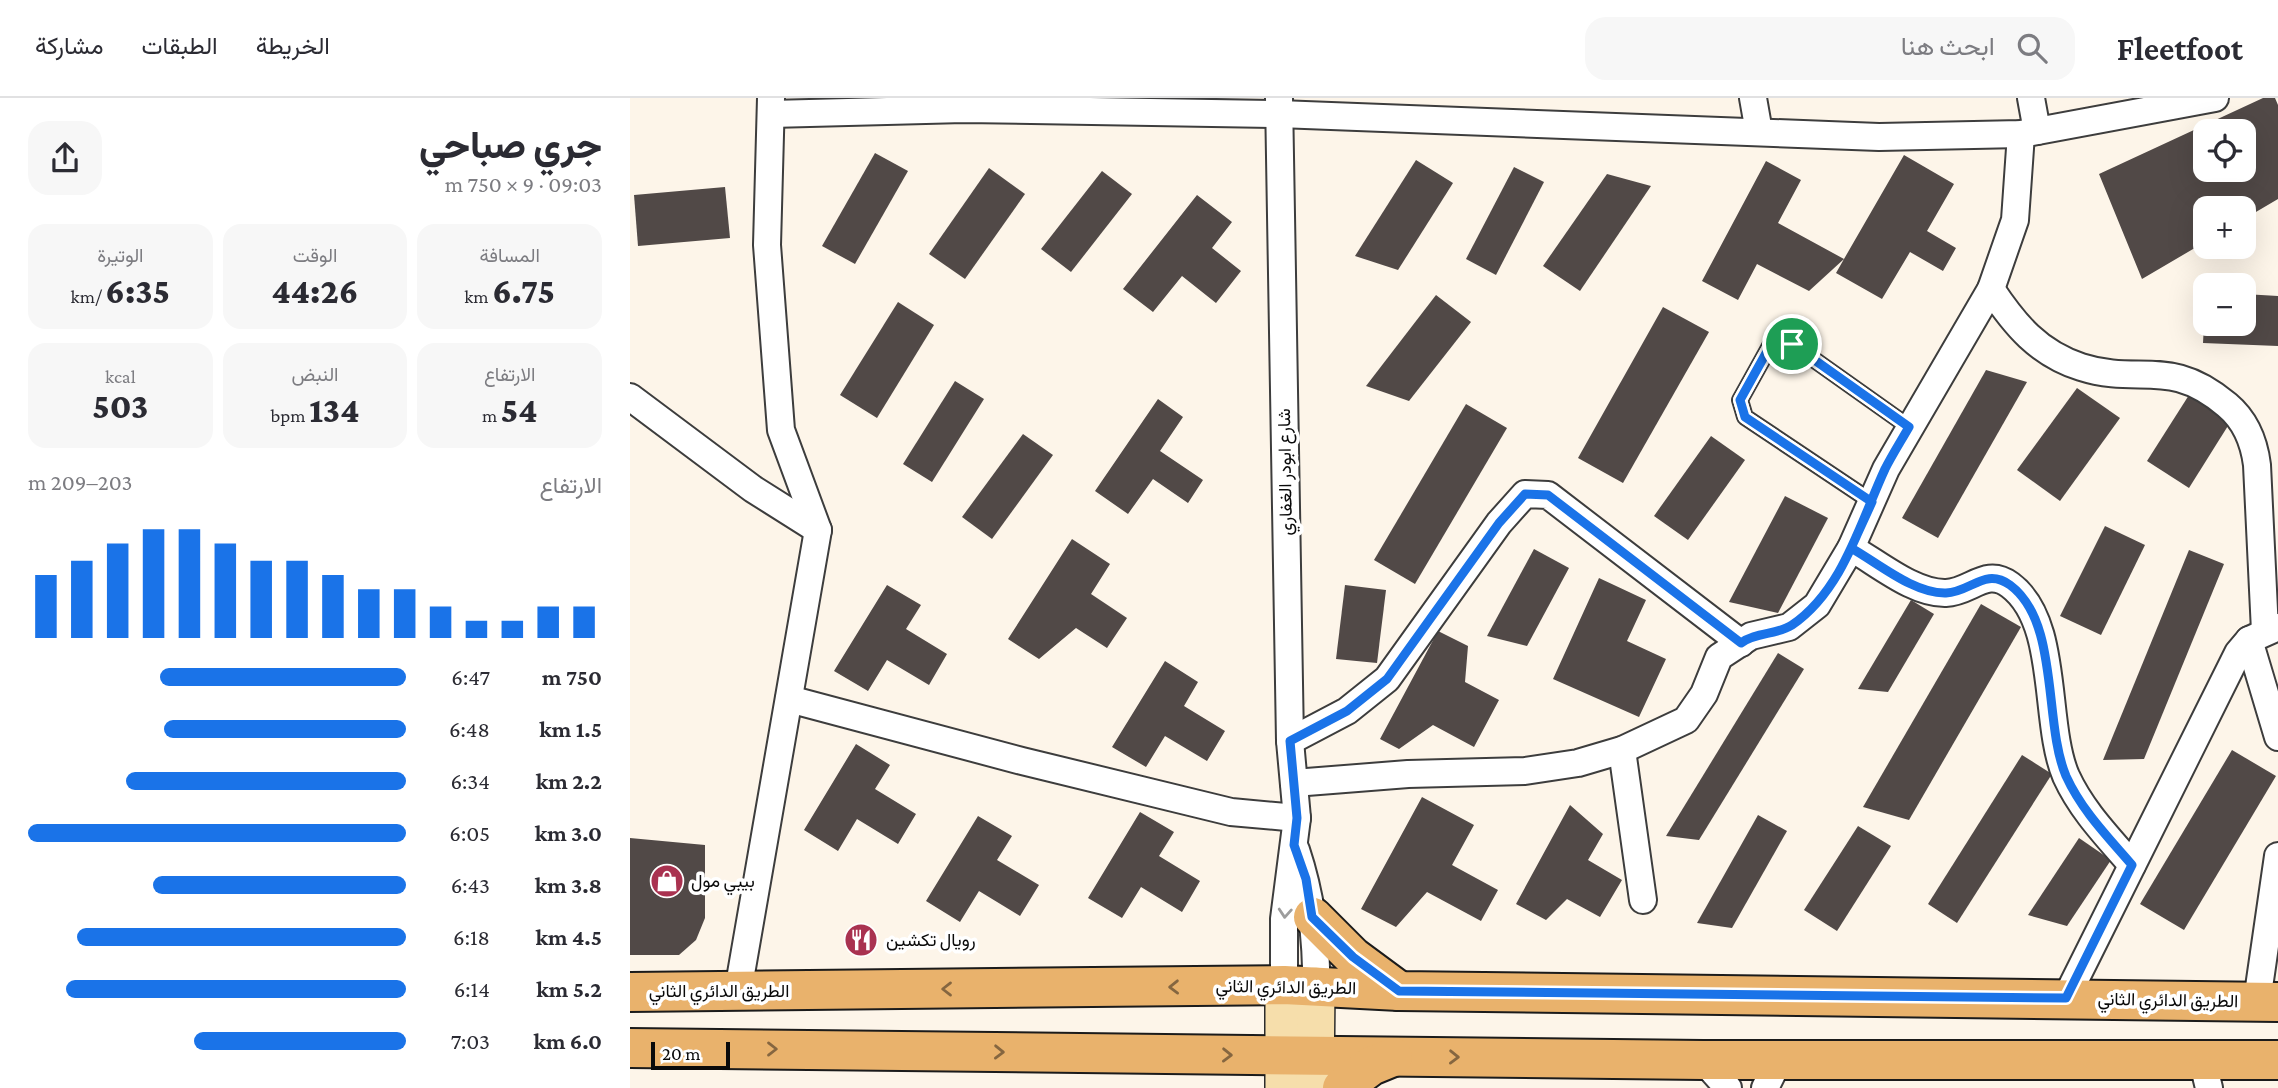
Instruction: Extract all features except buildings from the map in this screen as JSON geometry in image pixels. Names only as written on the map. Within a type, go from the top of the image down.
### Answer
[{"type":"main road","points":[[1312,917],[1353,957],[1399,991]]},
{"type":"main road","name":"الطريق الدائري الثاني","points":[[630,992],[1300,985],[1399,991],[2267,1002]]},
{"type":"main road","points":[[630,1048],[1299,1072],[1395,1056],[1703,1060],[1772,1074],[2206,1074],[2278,1060]]},
{"type":"main road","points":[[1342,1088],[1371,1066],[1395,1056]]},
{"type":"street","points":[[1753,98],[1759,132]]},
{"type":"street","points":[[1294,783],[1408,774],[1525,771],[1578,762],[1622,750],[1686,720],[1704,694],[1719,657],[1751,636],[1789,628],[1817,605],[1851,548],[1909,427],[1991,289],[2015,220],[2029,133],[2031,98]]},
{"type":"street","points":[[738,991],[818,530],[781,430],[767,245],[771,106],[1279,106],[1879,137],[2029,133],[2216,98]]},
{"type":"street","name":"شارع ابودر الغفاري","points":[[1279,106],[1290,741],[1297,818],[1284,919],[1300,985],[1299,1072]]},
{"type":"street","points":[[1991,289],[2014,324],[2033,343],[2053,355],[2082,368],[2174,376],[2191,380],[2209,390],[2243,421],[2255,449],[2257,465],[2264,633],[2278,737]]},
{"type":"street","points":[[630,397],[753,489],[818,530]]},
{"type":"street","points":[[1290,741],[1347,711],[1387,679],[1499,523],[1525,494],[1548,495],[1741,643]]},
{"type":"street","points":[[1851,548],[1913,584],[1934,592],[1948,593],[1963,589],[1979,579],[1994,578],[2009,584],[2021,596],[2039,633],[2065,773],[2095,824],[2132,865]]},
{"type":"street","points":[[2066,998],[2238,653],[2264,633]]},
{"type":"street","points":[[789,699],[1022,761],[1231,812],[1297,818]]},
{"type":"street","points":[[1622,750],[1643,900]]},
{"type":"street","name":"شارع ابودر الغفاري","points":[[1294,845],[1306,879],[1317,950],[1300,985]]},
{"type":"street","points":[[2267,1002],[2278,856]]},
{"type":"street","points":[[1703,1060],[1728,1088]]},
{"type":"lane","points":[[1872,502],[1745,417],[1740,400],[1770,346],[1792,344],[1909,427]]},
{"type":"place","name":"بيبي مول","points":[[667,881]]},
{"type":"place","name":"رويال تكشين","points":[[861,940]]},
{"type":"route","points":[[1792,344],[1770,346],[1740,400],[1741,409],[1745,417],[1872,502],[1867,513],[1851,548],[1913,584],[1934,592],[1948,593],[1963,589],[1979,579],[1994,578],[2009,584],[2032,613],[2045,661],[2055,731],[2065,773],[2095,824],[2132,865],[2066,998],[1399,991],[1353,957],[1312,917],[1306,879],[1294,845],[1297,818],[1290,741],[1347,711],[1387,679],[1499,523],[1525,494],[1548,495],[1741,643],[1751,636],[1789,628],[1817,605],[1833,581],[1851,548],[1872,502],[1886,469],[1909,427],[1792,344]]}]
